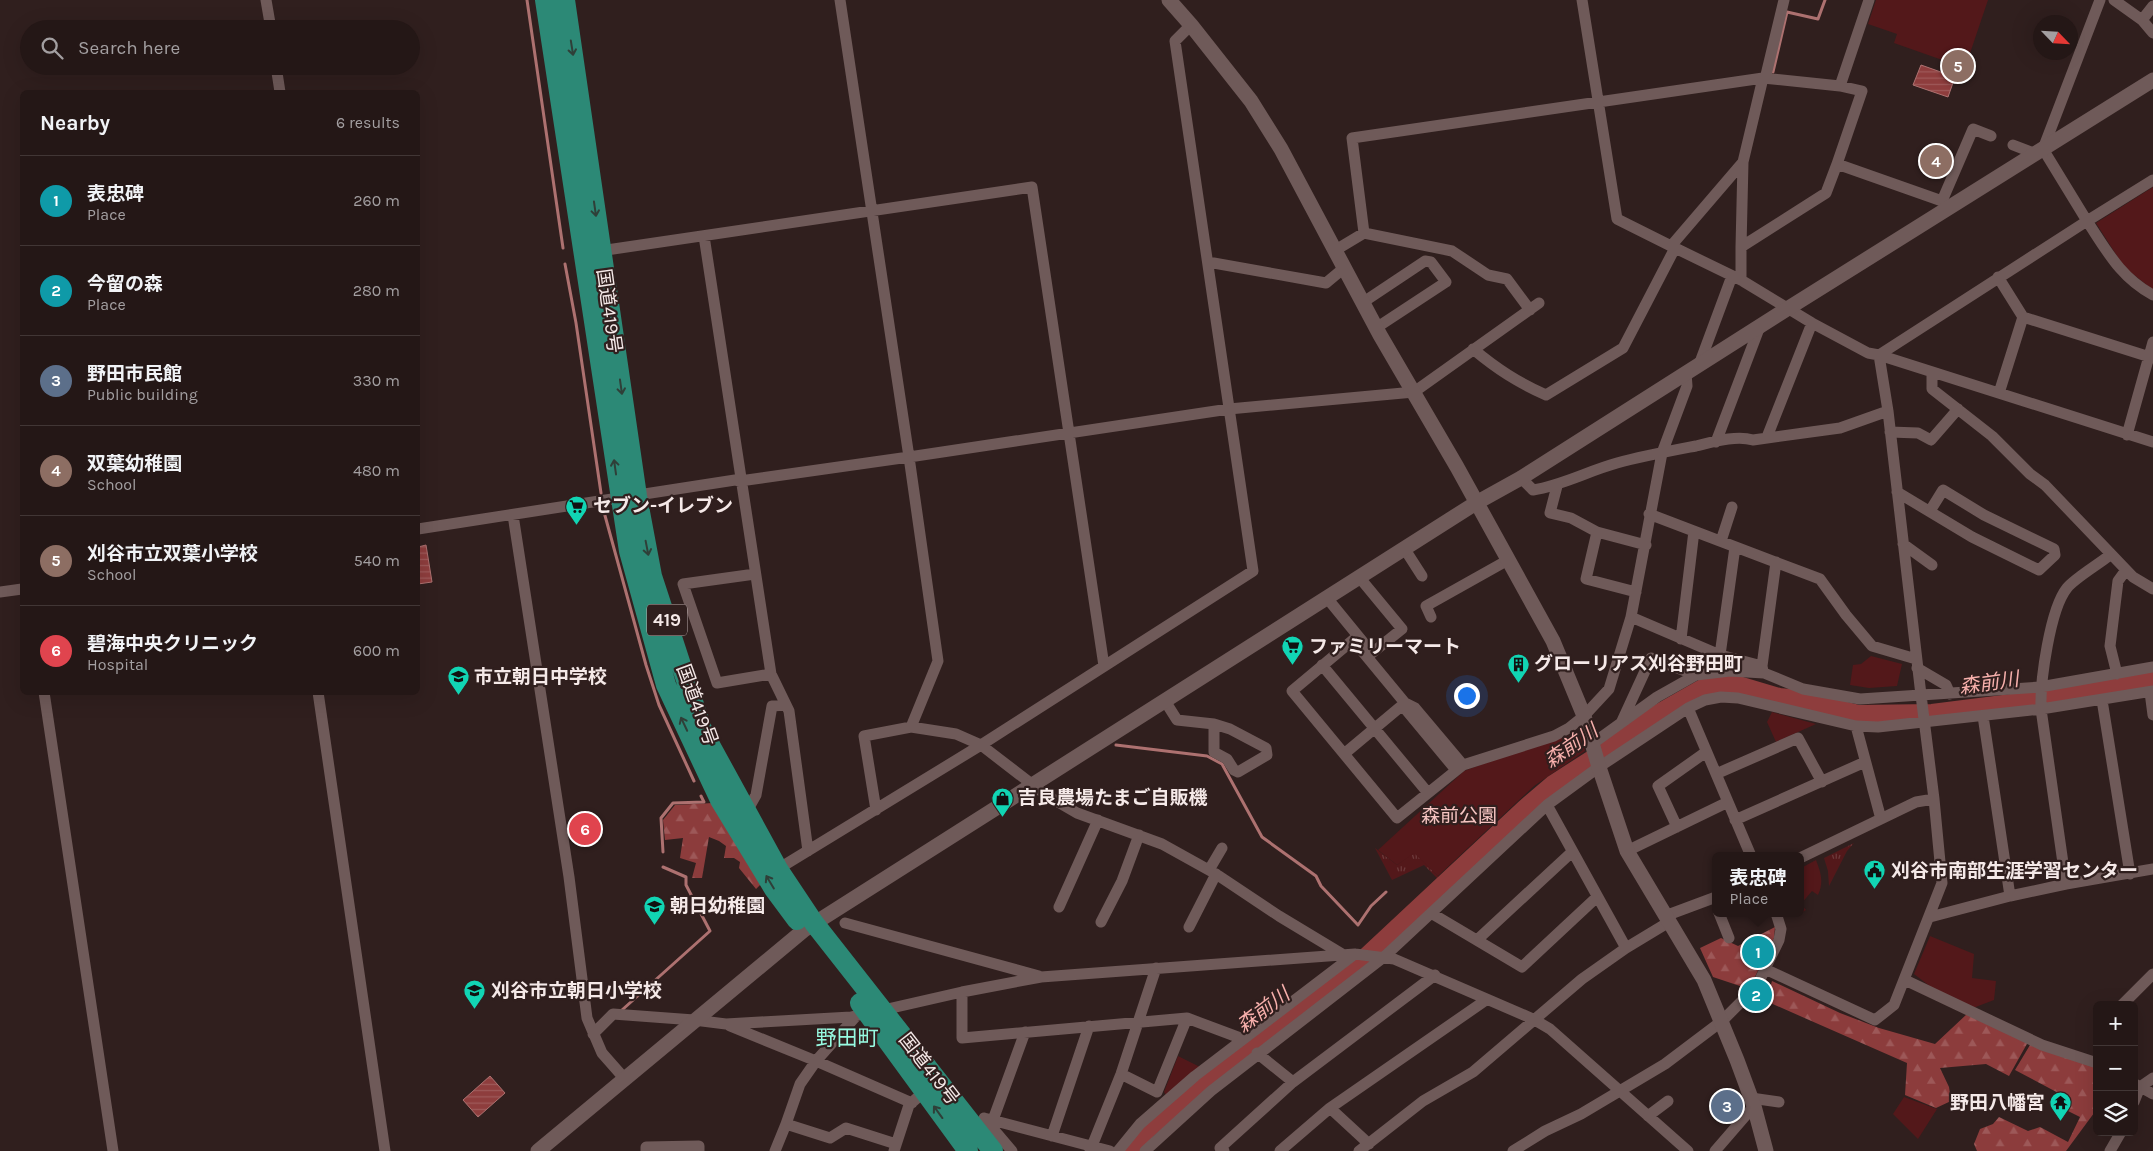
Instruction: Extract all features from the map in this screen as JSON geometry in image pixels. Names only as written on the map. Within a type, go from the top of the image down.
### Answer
[{"type":"highway","name":"国道419号","points":[[545,0],[628,497],[703,732],[809,926],[869,1013],[918,1097],[968,1151]]},
{"type":"highway","name":"国道419号","points":[[565,0],[600,251],[628,497],[629,551],[666,685],[720,800],[774,889],[809,926]]},
{"type":"highway","name":"国道419号","points":[[869,1013],[993,1151]]},
{"type":"street","points":[[266,0],[269,20]]},
{"type":"street","points":[[840,0],[938,661],[911,727]]},
{"type":"street","points":[[1169,0],[1251,101],[1281,149],[1362,303],[1553,641],[1584,716],[1627,851],[1704,980],[1722,1021],[1752,1102],[1766,1151]]},
{"type":"street","points":[[1582,0],[1617,219],[1737,278],[1787,309],[1868,353],[2153,442]]},
{"type":"street","points":[[1459,767],[1415,708],[1403,704],[1353,640],[1292,691],[1397,818],[1459,767],[1554,736],[1569,728],[1584,716],[1609,689],[1631,617],[1662,453],[1692,369],[1737,278],[1741,247],[1743,162],[1784,0]]},
{"type":"street","points":[[1840,86],[1868,0]]},
{"type":"street","points":[[2040,152],[2100,0]]},
{"type":"street","points":[[2114,0],[2142,20],[2153,33]]},
{"type":"street","points":[[2142,20],[2153,6]]},
{"type":"street","points":[[778,869],[981,745],[1253,572],[1175,41],[1191,25]]},
{"type":"street","points":[[277,75],[280,90]]},
{"type":"street","points":[[1364,233],[1352,138],[1764,78],[1840,86],[1862,91],[1826,193],[1741,247]]},
{"type":"street","points":[[538,1151],[809,926],[1404,548],[1476,503],[1521,478],[1787,309],[1945,205],[2040,152],[2153,80]]},
{"type":"street","points":[[1945,205],[1973,129],[1991,136]]},
{"type":"street","points":[[2012,145],[2040,152],[2120,271],[2138,286],[2153,295]]},
{"type":"street","points":[[1473,349],[1496,369],[1546,395],[1623,348],[1673,247],[1743,162]]},
{"type":"street","points":[[1837,164],[1945,205]]},
{"type":"street","points":[[1879,355],[1998,277],[2153,180]]},
{"type":"street","points":[[600,251],[1032,187],[1104,666]]},
{"type":"street","points":[[420,529],[735,480],[740,481],[909,457],[1229,409],[1414,392],[1535,307],[1507,278],[1488,275],[1452,251],[1364,233],[1334,251]]},
{"type":"street","points":[[704,236],[771,674],[789,711],[808,851]]},
{"type":"street","points":[[1208,262],[1326,283],[1344,268]]},
{"type":"street","points":[[1362,303],[1425,262],[1431,262],[1446,282],[1376,328]]},
{"type":"street","points":[[1998,277],[2023,317],[2151,357]]},
{"type":"street","points":[[1999,393],[2023,317]]},
{"type":"street","points":[[1767,437],[1812,323]]},
{"type":"street","points":[[1716,442],[1760,326]]},
{"type":"street","points":[[2127,435],[2151,357],[2153,342]]},
{"type":"street","points":[[1765,969],[1875,1020],[1894,1005],[1942,883],[1934,799],[1920,696],[1888,411],[1879,355]]},
{"type":"street","points":[[1932,374],[1932,388],[1992,436],[2030,474],[2045,485],[2133,577],[2153,589]]},
{"type":"street","points":[[1890,432],[1918,433],[1931,440],[1958,409]]},
{"type":"street","points":[[1521,478],[1533,490],[1557,486],[1616,464],[1662,453],[1716,442],[1745,438],[1753,440],[1840,428],[1888,411]]},
{"type":"street","points":[[1557,486],[1550,513],[1571,518],[1597,532],[1646,545]]},
{"type":"street","points":[[1897,492],[1972,537],[2038,570],[2055,555],[2054,549],[1984,515],[1943,490],[1930,511]]},
{"type":"street","points":[[1721,541],[1732,507]]},
{"type":"street","points":[[1649,514],[1820,579],[1846,615],[1872,646],[1917,664],[1946,685],[1950,694]]},
{"type":"street","points":[[513,515],[569,877],[587,1018],[602,1053],[624,1078]]},
{"type":"street","points":[[1681,640],[1694,531]]},
{"type":"street","points":[[1597,532],[1586,579],[1636,592]]},
{"type":"street","points":[[1903,544],[1932,565]]},
{"type":"street","points":[[1720,655],[1735,547]]},
{"type":"street","points":[[1404,548],[1422,576]]},
{"type":"street","points":[[2066,884],[2041,709],[2040,687],[2053,620],[2067,588],[2110,555]]},
{"type":"street","points":[[1431,616],[1426,606],[1508,560]]},
{"type":"street","points":[[1763,669],[1776,562]]},
{"type":"street","points":[[2117,674],[2110,646],[2118,581],[2126,570]]},
{"type":"street","points":[[755,574],[683,584],[717,683],[771,674]]},
{"type":"street","points":[[1327,598],[1372,653],[1402,629],[1359,578]]},
{"type":"street","points":[[0,592],[20,589]]},
{"type":"street","points":[[1631,617],[1681,640],[1763,669],[1803,688],[1860,699],[2040,687],[2153,667]]},
{"type":"street","points":[[1622,722],[1651,658],[1696,675]]},
{"type":"street","points":[[1322,665],[1428,793]]},
{"type":"street","points":[[1592,744],[1657,697],[1696,675],[1763,669]]},
{"type":"street","points":[[1145,1151],[1211,1091],[1257,1053],[1384,957],[1547,805],[1599,767],[1688,708],[1705,700],[1721,697],[1738,698],[1856,726],[1878,727],[2041,709],[2151,692],[2153,715]]},
{"type":"street","points":[[44,695],[113,1151]]},
{"type":"street","points":[[318,695],[385,1151]]},
{"type":"street","points":[[2102,700],[2130,874]]},
{"type":"street","points":[[1165,701],[1177,720],[1214,724],[1245,736],[1266,748],[1267,755],[1238,772],[1234,770],[1227,759],[1214,752],[1214,724]]},
{"type":"street","points":[[1344,754],[1403,704]]},
{"type":"street","points":[[747,811],[756,795],[772,706],[786,705]]},
{"type":"street","points":[[1688,708],[1748,852]]},
{"type":"street","points":[[1982,716],[2010,896]]},
{"type":"street","points":[[1856,726],[1880,819]]},
{"type":"street","points":[[876,810],[864,736],[911,727],[956,734],[981,745],[1046,795],[1078,813],[1162,844],[1213,872],[1279,916],[1342,954]]},
{"type":"street","points":[[1716,774],[1798,738],[1822,782]]},
{"type":"street","points":[[1677,827],[1658,786],[1706,752]]},
{"type":"street","points":[[1736,820],[1865,762]]},
{"type":"street","points":[[1804,856],[1916,802],[1934,799]]},
{"type":"street","points":[[1627,851],[1728,802]]},
{"type":"street","points":[[1547,805],[1626,948]]},
{"type":"street","points":[[1059,907],[1098,820]]},
{"type":"street","points":[[1100,922],[1122,881],[1139,835]]},
{"type":"street","points":[[1189,927],[1222,848]]},
{"type":"street","points":[[1477,940],[1572,852]]},
{"type":"street","points":[[1930,917],[2010,896],[2153,869]]},
{"type":"street","points":[[1431,913],[1522,967],[1597,897]]},
{"type":"street","points":[[1330,1108],[1364,1148],[1423,1101],[1472,1072],[1582,979],[1667,919],[1712,901]]},
{"type":"street","points":[[1721,917],[1729,938]]},
{"type":"street","points":[[1513,1151],[1545,1131],[1581,1114],[1665,1064],[1722,1021],[1756,986],[1779,940],[1781,930],[1777,917]]},
{"type":"street","points":[[845,923],[1041,977]]},
{"type":"street","points":[[593,1034],[613,1014],[726,1024],[869,1013],[962,992],[1041,977],[1342,954],[1384,957],[1394,959],[1435,976],[1533,1019],[1550,1029],[1688,1151]]},
{"type":"street","points":[[1118,1151],[1140,1124],[1195,1076],[1355,954]]},
{"type":"street","points":[[1091,1149],[1121,1074],[1156,968]]},
{"type":"street","points":[[2126,1001],[2153,974]]},
{"type":"street","points":[[1224,1151],[1220,1148],[1293,1082],[1435,976]]},
{"type":"street","points":[[1905,980],[2042,1045],[2093,1058]]},
{"type":"street","points":[[962,992],[962,1038],[1187,1018],[1243,1039]]},
{"type":"street","points":[[1280,1151],[1330,1108],[1486,1000]]},
{"type":"street","points":[[775,1151],[800,1084],[816,1061],[869,1013]]},
{"type":"street","points":[[1121,1074],[1158,1092],[1187,1018]]},
{"type":"street","points":[[726,1024],[816,1061],[918,1097],[909,1105],[895,1148],[846,1128],[830,1138],[786,1124]]},
{"type":"street","points":[[1052,1136],[1089,1026]]},
{"type":"street","points":[[993,1120],[1025,1032]]},
{"type":"street","points":[[1257,1053],[1293,1082]]},
{"type":"street","points":[[2138,1086],[2153,1078]]},
{"type":"street","points":[[2138,1086],[2153,1094]]},
{"type":"street","points":[[1648,1116],[1668,1101]]},
{"type":"street","points":[[1752,1102],[1779,1102]]},
{"type":"street","points":[[1715,1151],[1752,1102]]},
{"type":"street","points":[[1012,1151],[984,1118],[1052,1136],[1091,1149],[1110,1151]]},
{"type":"street","points":[[2110,1151],[2119,1136]]},
{"type":"street","points":[[646,1151],[646,1147],[699,1146],[699,1151]]},
{"type":"green space","points":[[1876,0],[1988,0],[1965,68],[1894,43],[1897,34],[1868,24]]},
{"type":"green space","points":[[2153,187],[2153,290],[2124,267],[2096,223]]},
{"type":"green space","points":[[1871,656],[1902,664],[1897,686],[1869,688],[1850,685],[1853,665],[1861,664]]},
{"type":"green space","points":[[1772,712],[1816,724],[1776,742],[1767,722]]},
{"type":"green space","name":"森前公園","points":[[1566,736],[1581,737],[1585,751],[1534,786],[1438,876],[1414,853],[1397,865],[1378,850],[1464,771],[1542,742]]},
{"type":"green space","points":[[713,803],[761,884],[756,889],[739,868],[740,862],[734,858],[724,858],[726,846],[719,841],[709,837],[702,878],[692,878],[696,863],[680,858],[683,838],[665,840],[663,820],[675,805]]},
{"type":"green space","points":[[1854,843],[1847,851],[1829,886],[1828,871],[1824,858]]},
{"type":"green space","points":[[1375,848],[1397,865],[1414,852],[1438,876],[1438,879],[1424,865],[1392,880]]},
{"type":"green space","points":[[1816,860],[1821,878],[1821,886],[1818,895],[1812,891],[1804,900],[1804,866]]},
{"type":"green space","points":[[1775,927],[1774,938],[1749,989],[1713,977],[1700,948],[1721,938],[1738,946]]},
{"type":"green space","points":[[1930,936],[1974,954],[1972,978],[1996,981],[1994,1000],[1973,1008],[1931,987],[1914,974]]},
{"type":"green space","points":[[1772,981],[1840,1013],[1879,1028],[1935,1044],[1967,1014],[2028,1042],[2009,1076],[1986,1064],[1940,1068],[1949,1087],[1951,1101],[1936,1108],[1905,1095],[1907,1063],[1759,998],[1763,989],[1769,991]]},
{"type":"green space","points":[[2030,1045],[2093,1067],[2093,1114],[2066,1151],[1977,1151],[1974,1144],[1980,1129],[1993,1124],[1999,1117],[2028,1131],[2040,1127],[2068,1142],[2080,1117],[2058,1106],[2064,1096],[2015,1070]]},
{"type":"green space","points":[[1178,1056],[1202,1068],[1168,1098],[1164,1092]]},
{"type":"green space","points":[[1904,1097],[1937,1109],[1918,1139],[1893,1114]]},
{"type":"shaded area","points":[[1921,65],[1955,77],[1948,97],[1913,85]]},
{"type":"shaded area","points":[[426,545],[432,582],[420,584],[420,546]]},
{"type":"shaded area","points":[[490,1076],[505,1093],[478,1117],[463,1100]]},
{"type":"waterway","points":[[527,0],[563,248]]},
{"type":"waterway","points":[[1773,72],[1787,12],[1818,19],[1825,0]]},
{"type":"waterway","points":[[565,264],[576,323],[601,493]]},
{"type":"waterway","points":[[604,512],[646,665],[659,705],[694,781]]},
{"type":"waterway","name":"森前川","points":[[1129,1151],[1146,1131],[1202,1083],[1358,964],[1553,784],[1606,750],[1641,723],[1706,686],[1724,683],[1738,685],[1779,697],[1801,699],[1858,714],[1932,713],[2051,698],[2153,681]]},
{"type":"waterway","points":[[1116,745],[1207,756],[1222,764],[1262,837],[1316,876],[1321,886],[1358,925],[1371,906],[1386,892]]},
{"type":"waterway","points":[[663,852],[661,818],[673,803],[704,802],[701,796]]},
{"type":"waterway","points":[[622,1010],[710,931],[686,885],[686,877],[663,867]]},
{"type":"place","name":"刈谷市立双葉小学校","points":[[1958,66]]},
{"type":"place","name":"双葉幼稚園","points":[[1936,161]]},
{"type":"place","name":"セブン-イレブン","points":[[577,525]]},
{"type":"place","name":"ファミリーマート","points":[[1293,666]]},
{"type":"place","name":"グローリアス刈谷野田町","points":[[1518,683]]},
{"type":"place","name":"市立朝日中学校","points":[[458,696]]},
{"type":"place","name":"吉良農場たまご自販機","points":[[1002,817]]},
{"type":"place","name":"碧海中央クリニック","points":[[585,829]]},
{"type":"place","name":"刈谷市南部生涯学習センター","points":[[1875,890]]},
{"type":"place","name":"朝日幼稚園","points":[[654,925]]},
{"type":"place","name":"表忠碑","points":[[1758,952]]},
{"type":"place","name":"今留の森","points":[[1756,995]]},
{"type":"place","name":"刈谷市立朝日小学校","points":[[475,1010]]},
{"type":"place","name":"野田市民館","points":[[1727,1106]]},
{"type":"place","name":"野田八幡宮","points":[[2061,1122]]},
{"type":"district","name":"野田町","points":[[847,1038]]}]
